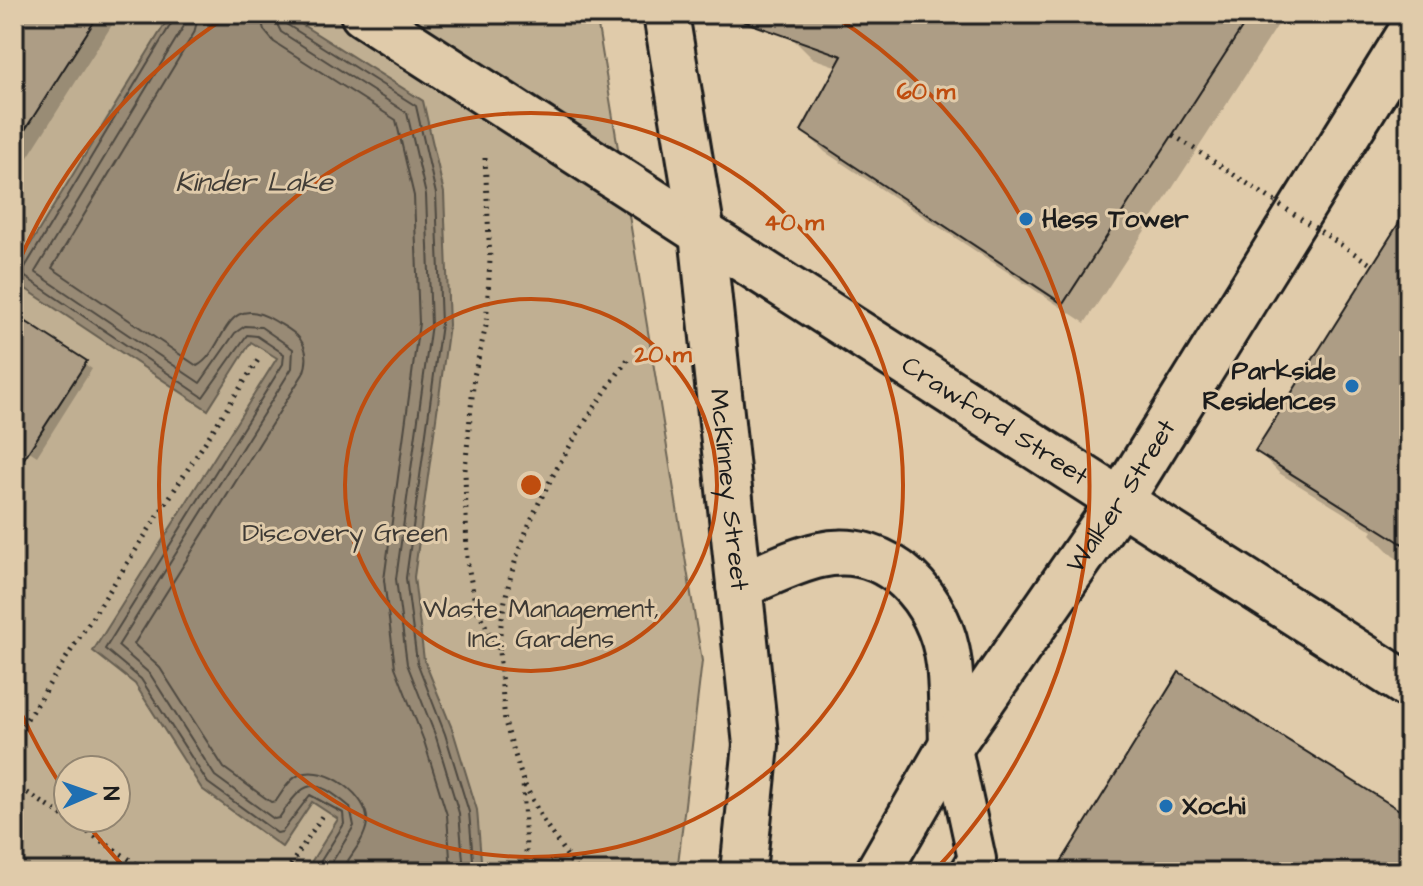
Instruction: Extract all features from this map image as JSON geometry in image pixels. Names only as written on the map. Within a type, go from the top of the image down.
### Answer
[{"type":"street","name":"Crawford Street","points":[[363,14],[1409,686]]},
{"type":"street","name":"McKinney Street","points":[[666,14],[702,233],[756,745],[743,872]]},
{"type":"street","name":"Walker Street","points":[[878,872],[952,744],[1120,501],[1409,35]]},
{"type":"street","points":[[739,586],[820,555],[853,554],[885,562],[915,584],[938,620],[949,662],[952,744]]},
{"type":"lane","points":[[952,744],[977,859],[969,872]]},
{"type":"path","points":[[478,88],[489,195],[490,260],[486,326],[474,376],[465,470],[467,560],[476,608],[499,651]]},
{"type":"path","points":[[1173,135],[1372,265]]},
{"type":"path","points":[[14,739],[260,357]]},
{"type":"path","points":[[578,872],[542,819],[523,781],[505,722],[499,651],[506,586],[529,525],[584,421],[628,359]]},
{"type":"path","points":[[523,781],[527,872]]},
{"type":"path","points":[[14,784],[149,872]]},
{"type":"path","points":[[286,872],[324,813]]},
{"type":"green space","name":"Discovery Green","points":[[14,14],[596,14],[702,661],[677,872],[14,872]]},
{"type":"water","name":"Kinder Lake","points":[[171,14],[285,14],[423,101],[444,193],[449,325],[414,577],[424,660],[453,731],[477,810],[482,872],[305,872],[338,819],[312,802],[282,847],[202,789],[135,684],[93,651],[277,358],[251,342],[208,410],[14,281],[14,271]]},
{"type":"building","points":[[14,14],[99,14],[14,147]]},
{"type":"building","name":"Hess Tower","points":[[744,14],[1251,14],[1063,304],[801,131],[842,56],[743,21]]},
{"type":"building","name":"Parkside Residences","points":[[1409,207],[1409,548],[1255,451]]},
{"type":"building","points":[[14,314],[87,361],[14,474]]},
{"type":"building","points":[[1179,672],[1409,816],[1409,872],[1055,872]]},
{"type":"place","name":"Hess Tower","points":[[1026,219]]},
{"type":"place","name":"Parkside Residences","points":[[1352,386]]},
{"type":"place","name":"Xochi","points":[[1166,806]]},
{"type":"park label","name":"Waste Management, Inc. Gardens","points":[[541,624]]}]
